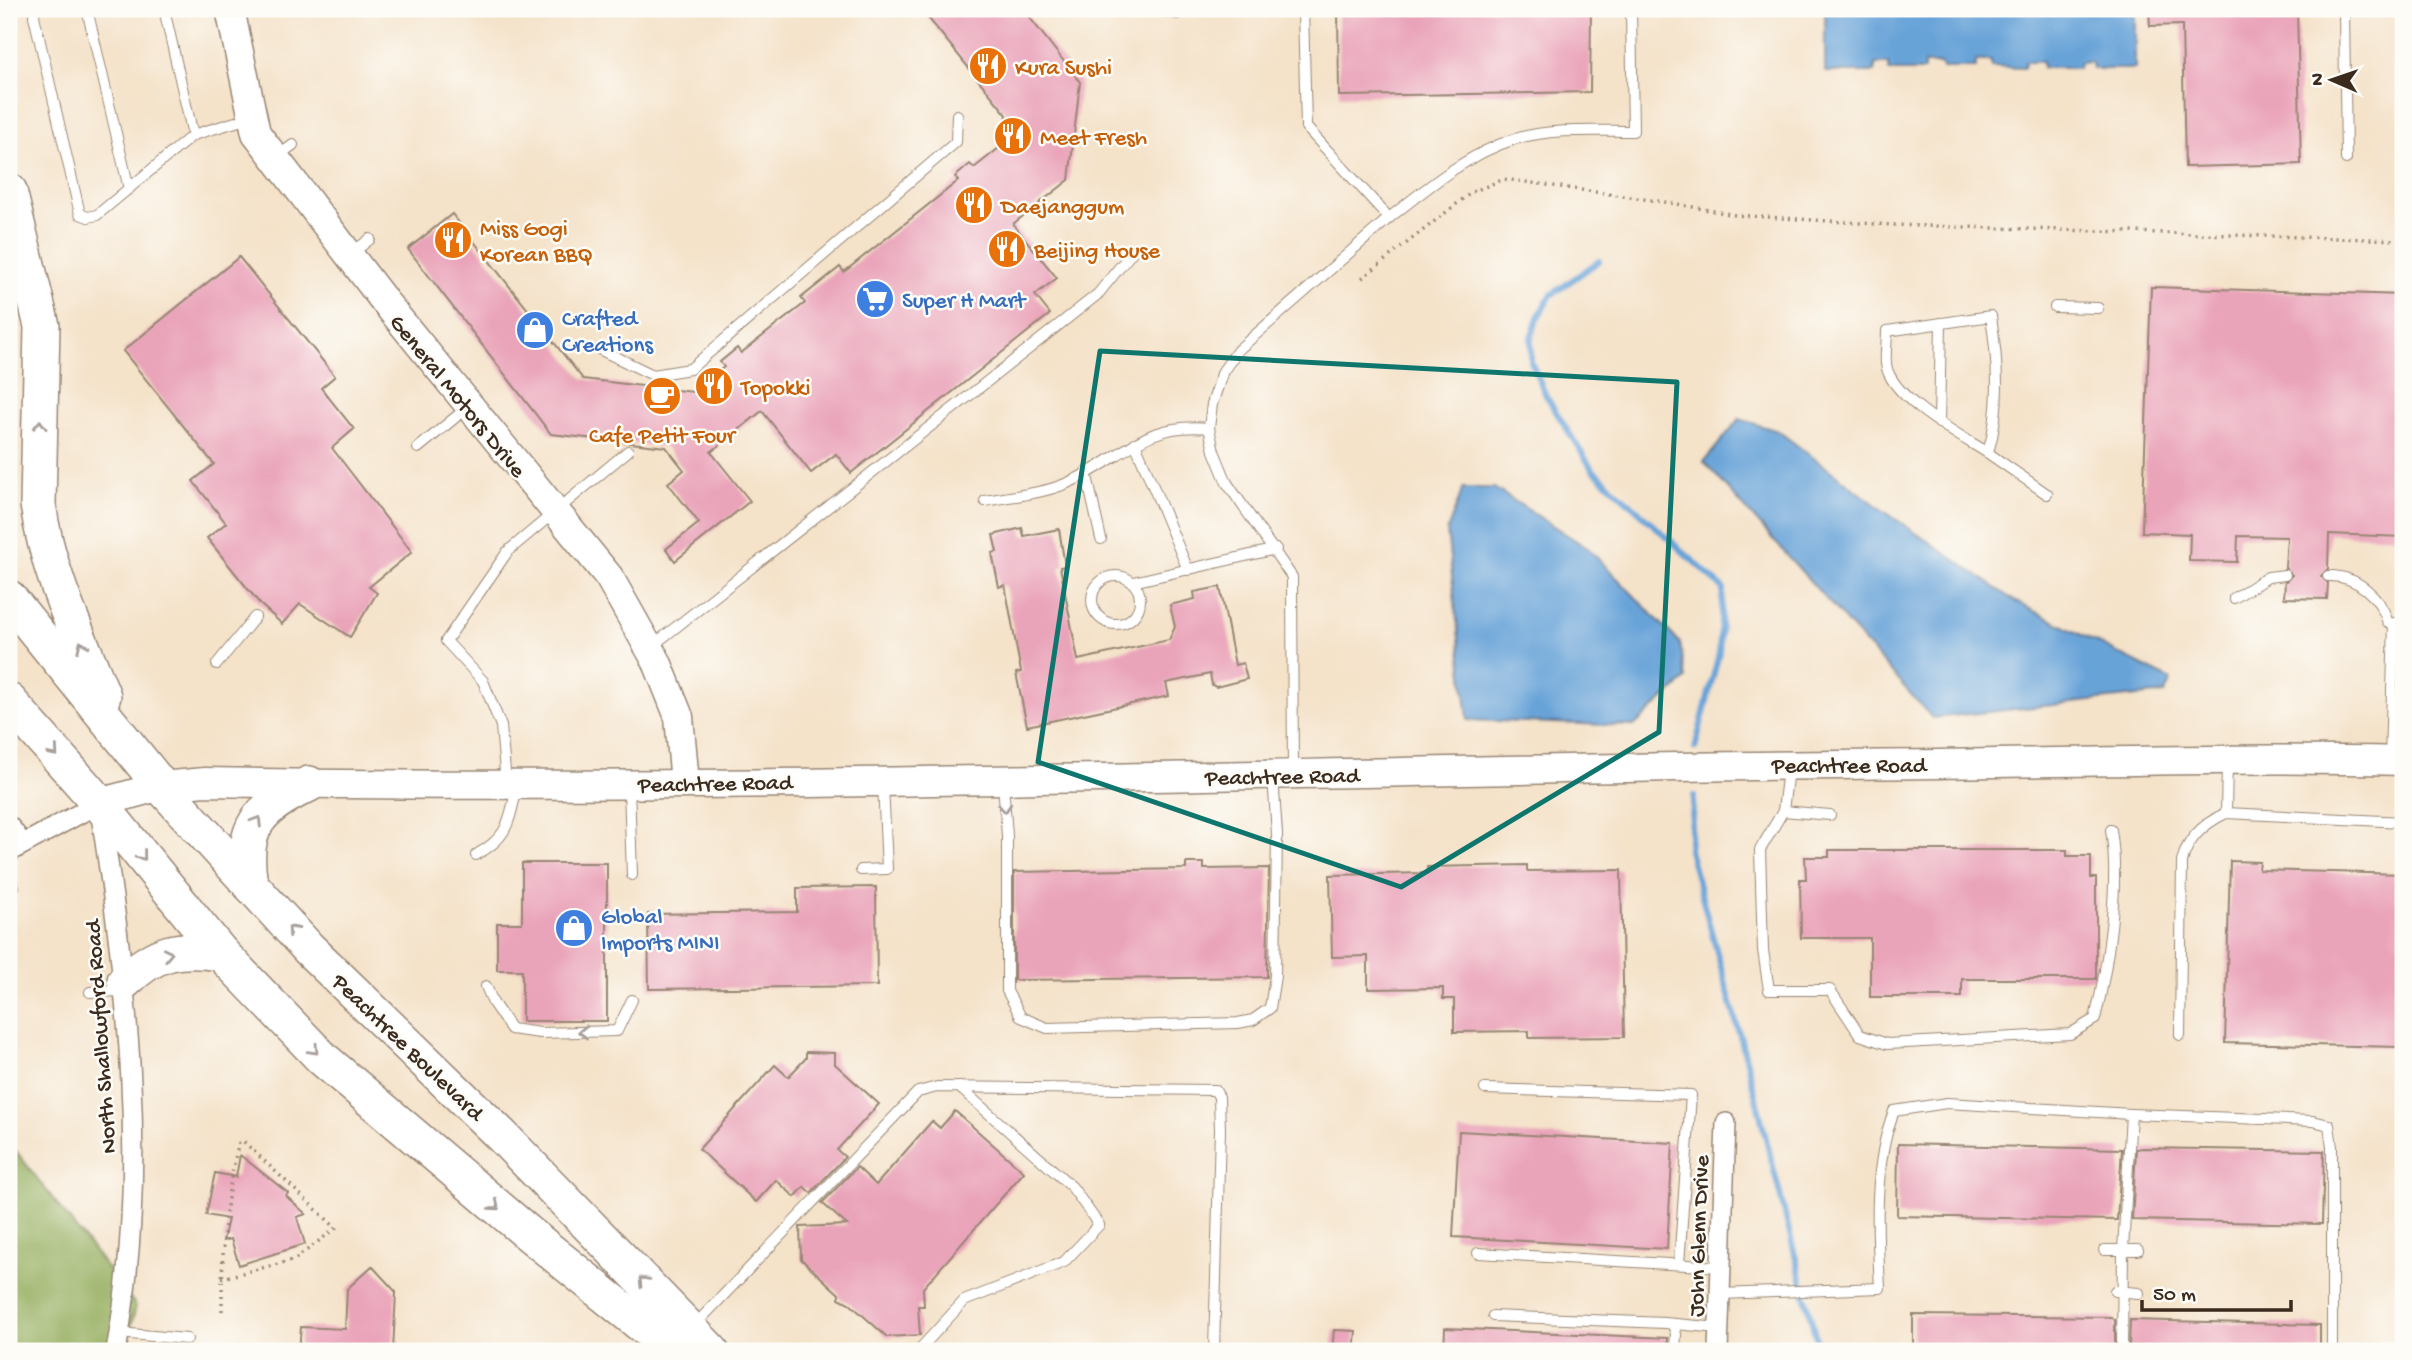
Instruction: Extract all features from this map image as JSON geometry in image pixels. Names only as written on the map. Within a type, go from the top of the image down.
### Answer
[{"type":"highway","points":[[9,191],[42,326],[38,504],[44,540],[61,596],[118,731]]},
{"type":"highway","points":[[9,598],[118,731]]},
{"type":"highway","points":[[9,701],[99,803],[221,953],[323,1059],[528,1233],[692,1344]]},
{"type":"highway","name":"Peachtree Boulevard","points":[[118,731],[161,786],[308,948],[502,1136],[692,1344]]},
{"type":"highway","points":[[250,884],[247,852],[255,822],[268,805],[309,784]]},
{"type":"highway","points":[[125,986],[142,964],[161,954],[194,949],[221,953]]},
{"type":"street","name":"General Motors Drive","points":[[239,11],[256,133],[284,152],[313,201],[359,247],[469,406],[608,577],[649,648],[679,717],[685,783]]},
{"type":"street","name":"Peachtree Road","points":[[99,803],[161,786],[205,782],[685,783],[1789,765],[2396,761]]},
{"type":"street","points":[[9,826],[16,848],[99,803]]},
{"type":"street","name":"North Shallowford Road","points":[[99,803],[125,986],[134,1129],[127,1271],[118,1342]]},
{"type":"street","name":"John Glenn Drive","points":[[1718,1351],[1726,1123]]},
{"type":"lane","points":[[35,9],[34,16],[80,214],[88,217],[97,215],[193,135],[252,117]]},
{"type":"lane","points":[[87,9],[129,188]]},
{"type":"lane","points":[[164,9],[193,135]]},
{"type":"lane","points":[[1153,9],[1177,13],[1184,9]]},
{"type":"lane","points":[[1303,9],[1306,127],[1388,218]]},
{"type":"lane","points":[[1003,779],[1007,836],[1007,991],[1021,1017],[1047,1028],[1253,1020],[1269,1008],[1275,976],[1277,834],[1283,775],[1293,577],[1276,549],[1227,483],[1214,451],[1209,428],[1212,404],[1223,371],[1238,350],[1388,218],[1452,169],[1515,140],[1561,131],[1633,131],[1631,9]]},
{"type":"lane","points":[[2344,9],[2346,159]]},
{"type":"lane","points":[[599,349],[653,376],[690,369],[956,142],[957,115]]},
{"type":"lane","points":[[649,648],[1097,294],[1132,252]]},
{"type":"lane","points":[[2055,307],[2098,308]]},
{"type":"lane","points":[[1988,453],[1995,429],[1998,363],[1991,316],[1887,331],[1886,366],[1902,392],[1939,423],[2047,494]]},
{"type":"lane","points":[[1939,423],[1941,323]]},
{"type":"lane","points":[[418,448],[469,406]]},
{"type":"lane","points":[[985,501],[1065,484],[1155,432],[1184,426],[1209,428]]},
{"type":"lane","points":[[1135,443],[1188,570]]},
{"type":"lane","points":[[475,855],[497,842],[508,824],[512,784],[501,726],[483,681],[446,641],[508,551],[628,451]]},
{"type":"lane","points":[[1086,472],[1101,539]]},
{"type":"lane","points":[[1133,582],[1276,549]]},
{"type":"lane","points":[[1112,575],[1127,577],[1133,582],[1141,596],[1140,604],[1132,618],[1117,624],[1101,619],[1093,606],[1092,597],[1098,583],[1112,575]]},
{"type":"lane","points":[[2234,598],[2268,577],[2285,575]]},
{"type":"lane","points":[[2328,576],[2337,576],[2361,585],[2383,605],[2391,623],[2396,761]]},
{"type":"lane","points":[[218,664],[255,617]]},
{"type":"lane","points":[[2226,813],[2227,761]]},
{"type":"lane","points":[[1789,765],[1783,811],[1760,849],[1763,950],[1769,990],[1830,990],[1860,1035],[1887,1044],[2070,1034],[2095,1019],[2106,964],[2114,853],[2110,831]]},
{"type":"lane","points":[[861,870],[887,869],[883,781]]},
{"type":"lane","points":[[629,783],[632,875]]},
{"type":"lane","points":[[1783,811],[1830,815]]},
{"type":"lane","points":[[2180,1035],[2185,848],[2210,820],[2226,813],[2403,822]]},
{"type":"lane","points":[[9,877],[14,887],[9,892]]},
{"type":"lane","points":[[90,992],[125,986]]},
{"type":"lane","points":[[486,986],[493,1003],[510,1029],[540,1033],[617,1031],[632,1000]]},
{"type":"lane","points":[[692,1344],[918,1091],[937,1087],[959,1087],[1215,1090],[1219,1097],[1220,1130],[1213,1350]]},
{"type":"lane","points":[[918,1351],[964,1301],[1064,1262],[1099,1224],[1072,1186],[959,1087]]},
{"type":"lane","points":[[1485,1089],[1691,1095],[1678,1264]]},
{"type":"lane","points":[[1720,1294],[1880,1288],[1877,1246],[1883,1139],[1894,1111],[1947,1103],[2313,1121],[2329,1125],[2332,1173],[2332,1351]]},
{"type":"lane","points":[[2122,1351],[2118,1292],[2131,1114]]},
{"type":"lane","points":[[2104,1250],[2138,1250]]},
{"type":"lane","points":[[1478,1253],[1721,1267]]},
{"type":"lane","points":[[2118,1292],[2139,1293]]},
{"type":"lane","points":[[1493,1316],[1719,1328]]},
{"type":"lane","points":[[1673,1325],[1676,1334],[1675,1351]]},
{"type":"lane","points":[[118,1342],[187,1339]]},
{"type":"path","points":[[1362,278],[1472,192],[1504,179],[1568,186],[1735,215],[1892,225],[2403,240]]},
{"type":"path","points":[[222,1278],[294,1260],[336,1228],[243,1141],[239,1143],[226,1201],[222,1278],[222,1311]]},
{"type":"highlighted area","points":[[1100,351],[1677,382],[1659,732],[1401,887],[1038,762]]},
{"type":"green space","points":[[9,1142],[136,1306],[125,1351],[9,1351]]},
{"type":"water","points":[[1825,9],[2135,9],[2135,69],[2093,69],[2092,62],[2079,63],[2078,68],[2043,68],[2042,62],[2025,62],[2024,68],[1992,67],[1991,61],[1976,61],[1976,68],[1942,68],[1941,64],[1924,64],[1924,71],[1889,71],[1889,64],[1875,64],[1875,72],[1825,72]]},
{"type":"water","points":[[1739,419],[1778,431],[1884,511],[2016,602],[2171,680],[2165,693],[1932,718],[1704,462]]},
{"type":"water","points":[[1463,488],[1494,488],[1589,549],[1680,643],[1686,679],[1634,726],[1468,720],[1447,531]]},
{"type":"building","points":[[921,9],[1023,9],[1080,82],[1069,180],[1013,224],[1057,278],[1035,295],[1050,314],[851,473],[836,454],[811,473],[762,411],[711,452],[750,501],[675,561],[666,549],[699,523],[668,483],[684,470],[666,447],[551,434],[408,249],[452,214],[583,379],[693,392],[724,367],[720,362],[737,348],[741,353],[805,303],[801,298],[840,267],[844,272],[958,181],[955,177],[970,164],[974,168],[1004,144],[1007,115]]},
{"type":"building","points":[[1338,9],[1591,9],[1590,92],[1339,96]]},
{"type":"building","points":[[2149,9],[2297,9],[2301,164],[2185,167],[2182,25],[2150,26]]},
{"type":"building","points":[[239,257],[335,376],[321,388],[354,429],[332,448],[412,552],[369,587],[377,593],[350,637],[300,604],[282,624],[260,604],[207,538],[226,523],[193,481],[214,464],[123,351]]},
{"type":"building","points":[[2151,287],[2403,295],[2403,537],[2329,534],[2328,569],[2321,576],[2328,583],[2327,599],[2284,598],[2285,582],[2292,575],[2285,568],[2287,537],[2238,536],[2237,562],[2189,561],[2190,534],[2142,532]]},
{"type":"building","points":[[1022,528],[1024,536],[1059,529],[1065,566],[1060,567],[1078,660],[1169,640],[1175,627],[1170,605],[1195,599],[1194,592],[1220,587],[1235,665],[1243,663],[1247,679],[1216,687],[1212,685],[1210,674],[1166,683],[1169,696],[1027,726],[1016,673],[1021,672],[1005,585],[999,587],[992,553],[997,552],[993,535]]},
{"type":"building","points":[[1829,850],[2067,850],[2067,856],[2091,856],[2091,878],[2096,878],[2096,979],[1962,979],[1962,997],[1870,997],[1870,938],[1801,938],[1800,879],[1806,879],[1805,857],[1829,857]]},
{"type":"building","points":[[2230,861],[2260,862],[2259,870],[2403,874],[2400,1047],[2225,1043]]},
{"type":"building","points":[[522,863],[607,863],[607,1021],[522,1021],[522,970],[497,970],[497,923],[522,923]]},
{"type":"building","points":[[1186,863],[1204,863],[1204,869],[1269,868],[1267,977],[1014,980],[1014,872],[1186,869]]},
{"type":"building","points":[[1527,865],[1527,871],[1621,870],[1624,1037],[1529,1038],[1529,1031],[1454,1032],[1454,999],[1443,999],[1443,988],[1368,989],[1368,956],[1332,957],[1330,875],[1427,873],[1427,867]]},
{"type":"building","points":[[876,887],[877,986],[649,989],[648,914],[797,912],[797,888]]},
{"type":"building","points":[[806,1052],[835,1053],[835,1064],[879,1104],[837,1150],[845,1157],[811,1193],[804,1187],[795,1197],[776,1180],[756,1202],[699,1149],[775,1065],[788,1077],[806,1058]]},
{"type":"building","points":[[955,1111],[1024,1172],[923,1288],[924,1306],[918,1306],[920,1335],[887,1337],[849,1303],[839,1298],[839,1294],[801,1259],[800,1227],[847,1225],[822,1203],[857,1167],[876,1185],[932,1121],[940,1128]]},
{"type":"building","points":[[1459,1131],[1673,1143],[1667,1249],[1453,1237]]},
{"type":"building","points":[[1898,1144],[2122,1149],[2117,1220],[1897,1216]]},
{"type":"building","points":[[2136,1149],[2324,1151],[2322,1224],[2132,1220]]},
{"type":"building","points":[[240,1155],[288,1193],[286,1196],[306,1214],[297,1217],[305,1244],[239,1265],[231,1239],[223,1241],[228,1219],[206,1215],[215,1173],[236,1177]]},
{"type":"building","points":[[372,1266],[396,1292],[393,1351],[299,1351],[301,1327],[345,1329],[347,1289]]},
{"type":"building","points":[[1913,1315],[2111,1317],[2115,1320],[2115,1351],[1913,1351]]},
{"type":"building","points":[[2130,1320],[2320,1325],[2320,1351],[2129,1351]]},
{"type":"building","points":[[1445,1328],[1668,1338],[1668,1351],[1444,1351]]},
{"type":"building","points":[[1334,1330],[1356,1331],[1354,1351],[1332,1351]]},
{"type":"waterway","points":[[1599,261],[1551,295],[1538,317],[1531,337],[1531,362],[1546,396],[1592,469],[1723,588],[1719,653],[1695,748]]},
{"type":"waterway","points":[[1694,796],[1689,850],[1747,1062],[1819,1351]]},
{"type":"place","name":"Kura Sushi","points":[[988,66]]},
{"type":"place","name":"Meet Fresh","points":[[1013,136]]},
{"type":"place","name":"Daejanggum","points":[[974,205]]},
{"type":"place","name":"Miss Gogi Korean BBQ","points":[[453,240]]},
{"type":"place","name":"Beijing House","points":[[1007,249]]},
{"type":"place","name":"Super H Mart","points":[[875,299]]},
{"type":"place","name":"Crafted Creations","points":[[535,330]]},
{"type":"place","name":"Topokki","points":[[714,386]]},
{"type":"place","name":"Cafe Petit Four","points":[[662,396]]},
{"type":"place","name":"Global Imports MINI","points":[[574,928]]}]
